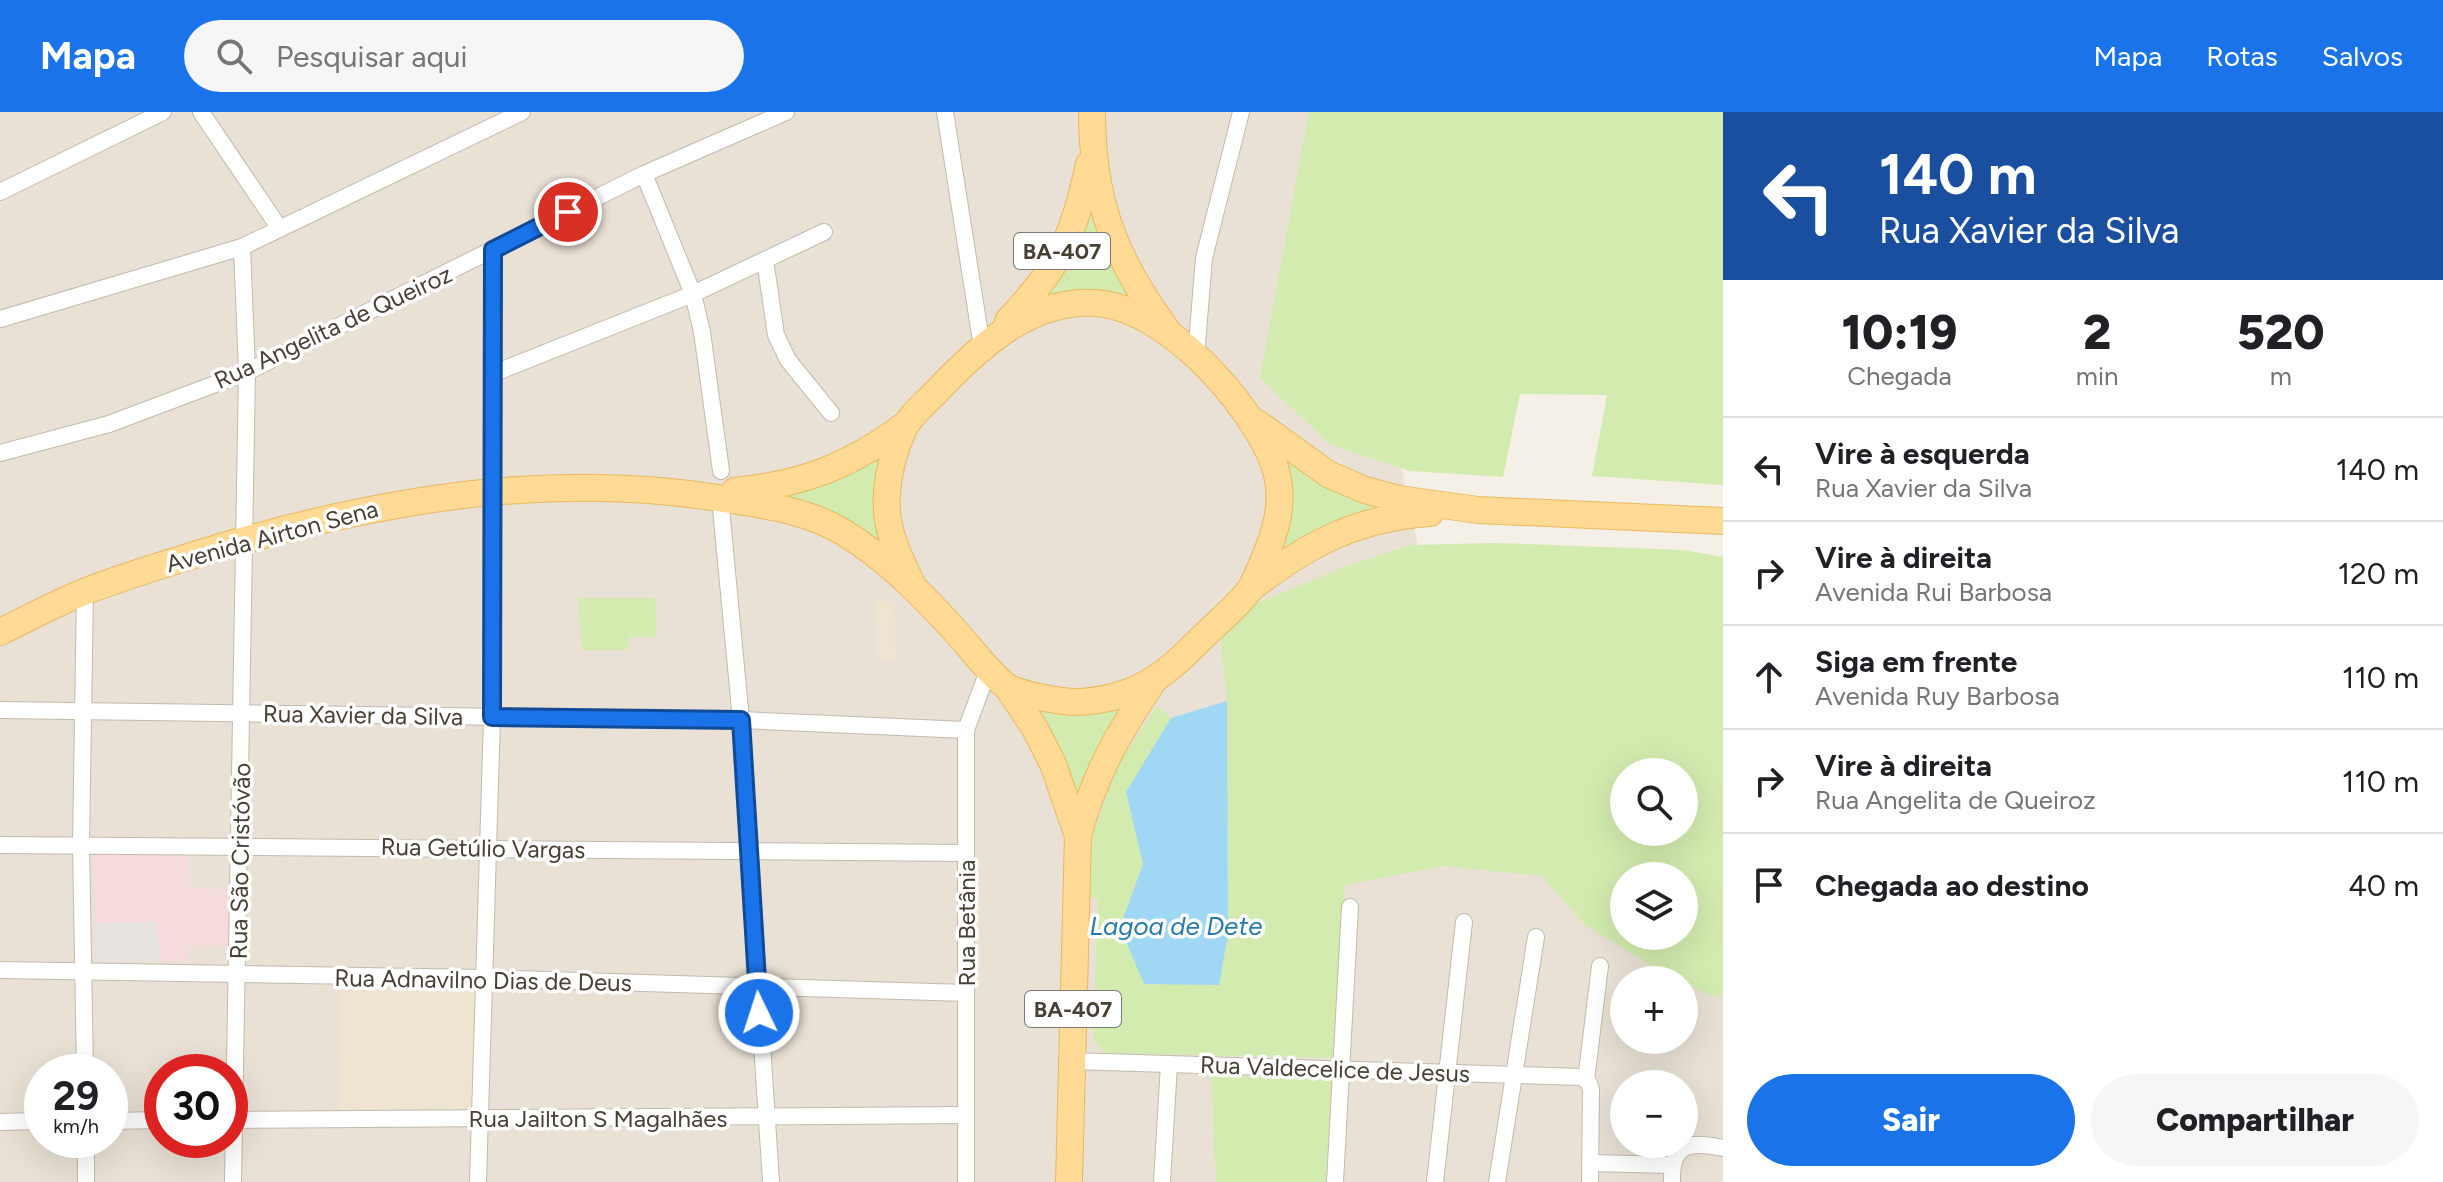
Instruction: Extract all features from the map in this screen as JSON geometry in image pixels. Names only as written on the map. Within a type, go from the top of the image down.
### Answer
[{"type":"main road","name":"BA-407","points":[[1092,112],[1092,149],[1103,209],[1119,256],[1169,331]]},
{"type":"main road","name":"BA-407","points":[[988,341],[1047,276],[1066,246],[1079,209],[1092,149]]},
{"type":"main road","points":[[710,496],[794,483],[862,455],[905,425],[988,341],[1036,314],[1088,302],[1124,310],[1169,331],[1196,356],[1253,420],[1328,474],[1349,484],[1390,497],[1478,510],[1723,521]]},
{"type":"main road","points":[[1251,588],[1273,539],[1280,496],[1276,470],[1253,420]]},
{"type":"main road","points":[[905,425],[891,467],[886,513],[895,549],[913,586]]},
{"type":"main road","name":"Avenida Airton Sena","points":[[0,632],[85,591],[166,563],[359,510],[493,491],[648,490],[710,496]]},
{"type":"main road","points":[[710,496],[782,509],[835,527],[867,548],[913,586],[1008,688],[1066,702],[1112,697],[1154,680],[1182,657],[1251,588],[1286,561],[1343,531],[1402,515],[1478,510]]},
{"type":"main road","name":"BA-407","points":[[1069,1182],[1078,836],[1087,802],[1107,754],[1154,680]]},
{"type":"main road","name":"BA-407","points":[[1008,688],[1034,727],[1053,764],[1078,836]]},
{"type":"street","points":[[0,192],[163,112]]},
{"type":"street","points":[[201,112],[280,229]]},
{"type":"street","name":"Rua Angelita de Queiroz","points":[[0,453],[109,424],[247,372],[644,174],[786,112]]},
{"type":"street","points":[[945,112],[988,341]]},
{"type":"street","points":[[1196,356],[1204,258],[1241,112]]},
{"type":"street","points":[[0,319],[242,247],[514,114]]},
{"type":"street","points":[[644,174],[693,294],[702,332],[721,471]]},
{"type":"street","points":[[492,374],[693,294],[824,232]]},
{"type":"street","name":"Rua São Cristóvão","points":[[234,1054],[247,372],[242,247]]},
{"type":"street","points":[[478,1182],[492,717],[493,250]]},
{"type":"street","points":[[765,260],[776,335],[788,360],[831,413]]},
{"type":"street","points":[[710,496],[741,720],[771,1182]]},
{"type":"street","points":[[85,591],[81,845],[85,1054]]},
{"type":"street","name":"Rua Betânia","points":[[966,1182],[966,730],[989,668]]},
{"type":"street","name":"Rua Xavier da Silva","points":[[0,710],[741,720],[966,730]]},
{"type":"street","name":"Rua Getúlio Vargas","points":[[0,845],[966,853]]},
{"type":"street","points":[[1335,1182],[1350,907]]},
{"type":"street","points":[[1435,1182],[1464,922]]},
{"type":"street","points":[[1497,1182],[1536,937]]},
{"type":"street","points":[[1590,1182],[1588,1085],[1600,966]]},
{"type":"street","name":"Rua Adnavilno Dias de Deus","points":[[0,970],[483,978],[966,993]]},
{"type":"street","name":"Rua Valdecelice de Jesus","points":[[1072,1061],[1582,1077],[1588,1085]]},
{"type":"street","points":[[1162,1182],[1169,1064]]},
{"type":"street","name":"Rua Jailton S Magalhães","points":[[248,1120],[966,1115]]},
{"type":"street","points":[[0,1122],[24,1121]]},
{"type":"street","points":[[1590,1163],[1672,1174],[1677,1153],[1692,1144],[1723,1148]]},
{"type":"street","points":[[86,1158],[86,1182]]},
{"type":"street","name":"Rua São Cristóvão","points":[[233,1158],[233,1182]]},
{"type":"shaded area","points":[[0,112],[1599,112],[1385,392],[1473,802],[1610,829],[1610,846],[1698,846],[1698,819],[1723,797],[1723,1182],[0,1182]]},
{"type":"shaded area","points":[[877,597],[894,606],[896,659],[878,658]]},
{"type":"shaded area","points":[[93,854],[189,856],[190,888],[229,889],[229,946],[188,948],[188,961],[159,961],[157,922],[96,923]]},
{"type":"shaded area","points":[[157,922],[159,961],[95,961],[96,923]]},
{"type":"shaded area","points":[[338,985],[476,987],[473,1110],[340,1109]]},
{"type":"green space","points":[[1309,112],[1723,112],[1723,485],[1592,476],[1607,395],[1520,394],[1503,477],[1410,471],[1331,445],[1260,378]]},
{"type":"green space","points":[[1091,185],[1142,310],[1033,307]]},
{"type":"green space","points":[[891,444],[888,552],[780,499],[779,492]]},
{"type":"green space","points":[[1275,450],[1392,504],[1273,562]]},
{"type":"green space","points":[[1496,543],[1684,550],[1723,557],[1723,995],[1712,996],[1698,990],[1698,966],[1652,966],[1626,950],[1698,950],[1698,862],[1610,862],[1610,940],[1584,924],[1542,876],[1443,866],[1345,885],[1334,1058],[1105,1053],[1093,1039],[1098,899],[1087,898],[1093,834],[1117,766],[1157,706],[1171,718],[1126,792],[1143,864],[1120,927],[1228,934],[1227,701],[1220,631],[1253,605],[1344,567],[1411,545]]},
{"type":"green space","points":[[578,598],[655,598],[657,637],[629,637],[628,650],[582,650]]},
{"type":"green space","points":[[1134,697],[1078,808],[1027,701]]},
{"type":"green space","points":[[1211,1075],[1332,1075],[1326,1182],[1216,1182]]},
{"type":"water","name":"Lagoa de Dete","points":[[1227,701],[1228,934],[1219,985],[1144,984],[1120,927],[1143,864],[1126,792],[1171,718]]},
{"type":"route","points":[[568,212],[493,250],[492,717],[741,720],[759,1013]]}]
